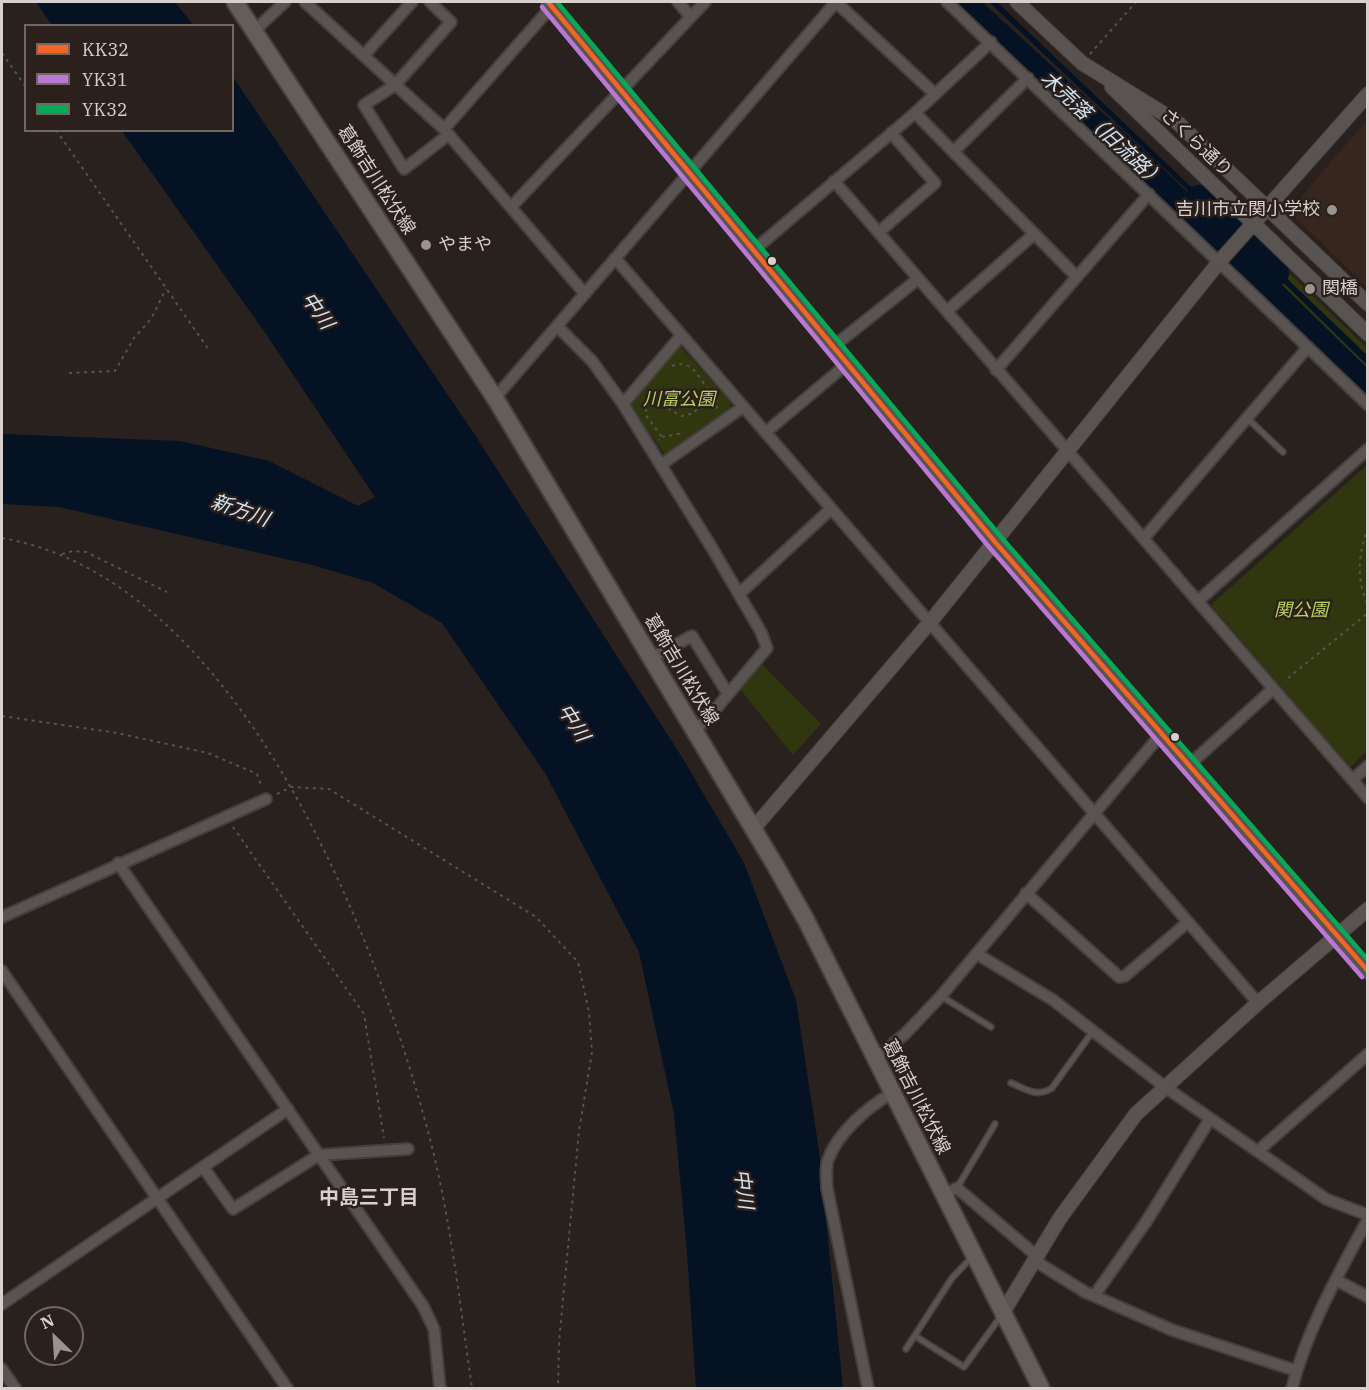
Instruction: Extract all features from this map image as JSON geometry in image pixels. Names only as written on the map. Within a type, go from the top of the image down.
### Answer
[{"type":"main road","name":"葛飾吉川松伏線","points":[[235,2],[495,398],[806,920],[892,1093],[950,1191],[973,1256],[1041,1389]]},
{"type":"street","points":[[254,31],[285,2]]},
{"type":"street","points":[[305,2],[446,132],[585,294]]},
{"type":"street","points":[[364,55],[412,2]]},
{"type":"street","points":[[430,2],[451,22],[395,85],[364,105],[404,169],[446,132],[550,4],[995,542],[1368,972]]},
{"type":"street","points":[[678,2],[690,16]]},
{"type":"street","points":[[511,207],[705,2]]},
{"type":"street","points":[[495,398],[836,2],[935,94]]},
{"type":"street","points":[[947,2],[1149,194],[1222,258],[1368,405]]},
{"type":"street","name":"さくら通り","points":[[1017,2],[1082,63],[1177,122],[1368,304]]},
{"type":"street","points":[[754,250],[915,113],[991,42]]},
{"type":"street","points":[[954,151],[1028,78]]},
{"type":"street","name":"さくら通り","points":[[1105,79],[1121,99],[1368,334]]},
{"type":"street","points":[[753,829],[931,621],[1222,258],[1368,94]]},
{"type":"street","points":[[915,113],[1077,277]]},
{"type":"street","points":[[879,232],[935,183],[891,133]]},
{"type":"street","points":[[834,181],[1368,798]]},
{"type":"street","points":[[996,370],[1149,194]]},
{"type":"street","points":[[947,310],[1034,234]]},
{"type":"street","points":[[615,258],[680,337],[931,621],[1258,1003]]},
{"type":"street","points":[[834,346],[918,279]]},
{"type":"street","points":[[558,327],[592,361],[623,404],[662,464],[739,594],[767,648],[704,723],[693,728]]},
{"type":"street","points":[[623,404],[680,337]]},
{"type":"street","points":[[1144,538],[1308,347]]},
{"type":"street","points":[[766,432],[848,363]]},
{"type":"street","points":[[662,464],[743,407]]},
{"type":"street","points":[[1198,602],[1368,449]]},
{"type":"street","points":[[739,594],[831,509]]},
{"type":"street","points":[[651,658],[692,636],[728,694]]},
{"type":"street","points":[[1189,765],[1273,689]]},
{"type":"street","points":[[875,1059],[904,1034],[978,954],[1026,893],[1162,733]]},
{"type":"street","points":[[1352,780],[1368,765]]},
{"type":"street","points":[[2,917],[118,863],[271,797]]},
{"type":"street","points":[[118,863],[423,1306],[434,1329],[440,1389]]},
{"type":"street","points":[[1026,893],[1119,977],[1125,976],[1188,922]]},
{"type":"street","points":[[1002,1314],[1060,1218],[1136,1114],[1258,1003],[1368,909]]},
{"type":"street","points":[[978,954],[1053,1000],[1165,1087],[1326,1199],[1368,1217],[1336,1280],[1297,1371],[1292,1389]]},
{"type":"street","points":[[2,971],[287,1389]]},
{"type":"street","points":[[1258,1151],[1368,1054]]},
{"type":"street","points":[[868,1389],[827,1188],[827,1163],[835,1144],[879,1100],[892,1093]]},
{"type":"street","points":[[2,1304],[288,1109]]},
{"type":"street","points":[[1094,1296],[1146,1222],[1210,1119]]},
{"type":"street","points":[[203,1167],[233,1209],[320,1155],[408,1149]]},
{"type":"street","points":[[950,1191],[1036,1259],[1094,1296],[1172,1330],[1297,1371]]},
{"type":"street","points":[[1336,1280],[1368,1297]]},
{"type":"street","points":[[2,1369],[15,1389]]},
{"type":"lane","points":[[1247,418],[1283,452]]},
{"type":"lane","points":[[941,996],[991,1027]]},
{"type":"lane","points":[[1011,1083],[1043,1094],[1052,1088],[1094,1031]]},
{"type":"lane","points":[[950,1191],[995,1124]]},
{"type":"lane","points":[[906,1349],[952,1278],[973,1256]]},
{"type":"lane","points":[[915,1336],[964,1367],[1002,1314]]},
{"type":"path","points":[[1082,63],[1136,2]]},
{"type":"path","points":[[2,53],[24,84]]},
{"type":"path","points":[[57,132],[209,350]]},
{"type":"path","points":[[69,373],[115,371],[134,338],[151,319],[166,288]]},
{"type":"path","points":[[666,371],[677,364],[689,366],[702,380],[718,403],[709,418]]},
{"type":"path","points":[[654,387],[649,394],[645,414],[662,437]]},
{"type":"path","points":[[649,394],[658,392],[664,394],[669,401],[670,410],[682,416],[694,413],[709,392]]},
{"type":"path","points":[[655,444],[662,437],[689,432]]},
{"type":"path","points":[[1368,527],[1362,541],[1359,586],[1368,606]]},
{"type":"path","points":[[2,538],[26,542],[62,554],[115,584],[156,617],[198,658],[229,694],[291,787],[343,893],[377,974],[411,1071],[431,1142],[448,1223],[472,1389]]},
{"type":"path","points":[[62,554],[73,551],[86,552],[167,592]]},
{"type":"path","points":[[1288,678],[1368,613]]},
{"type":"path","points":[[2,716],[117,733],[208,753],[257,774],[271,797],[291,787],[329,789],[536,917],[578,962],[589,1012],[592,1052],[577,1155],[559,1342],[558,1389]]},
{"type":"path","points":[[226,816],[364,1014],[386,1150]]},
{"type":"shaded area","name":"吉川市立関小学校","points":[[1367,120],[1367,287],[1296,218],[1296,203]]},
{"type":"green space","points":[[1259,244],[1367,348],[1367,397],[1236,269]]},
{"type":"green space","name":"川富公園","points":[[676,347],[681,347],[730,402],[730,409],[666,456],[630,406],[630,402]]},
{"type":"green space","name":"関公園","points":[[1367,465],[1367,751],[1350,767],[1211,605]]},
{"type":"green space","points":[[762,664],[821,724],[793,755],[740,689]]},
{"type":"water","points":[[36,2],[175,2],[192,24],[51,24]]},
{"type":"water","points":[[989,2],[997,2],[1226,220],[1223,224]]},
{"type":"water","points":[[234,78],[473,432],[685,762],[744,863],[796,1000],[819,1151],[843,1388],[696,1388],[687,1252],[674,1114],[639,952],[545,773],[442,623],[373,583],[312,565],[59,507],[2,504],[2,434],[180,441],[269,461],[358,506],[375,497],[266,334],[123,132],[234,132]]},
{"type":"water","points":[[1255,248],[1367,355],[1367,365],[1251,251]]},
{"type":"waterway","name":"木売落（旧流路）","points":[[963,2],[1147,171],[1368,387]]},
{"type":"waterway","points":[[1199,198],[1276,273]]},
{"type":"transit line","name":"KK32","points":[[548,2],[995,542],[1368,971]]},
{"type":"transit line","name":"YK32","points":[[557,2],[1001,537],[1368,960]]},
{"type":"transit line","name":"YK31","points":[[542,7],[989,547],[1362,977]]},
{"type":"place","name":"吉川市立関小学校","points":[[1332,210]]},
{"type":"place","name":"やまや","points":[[426,245]]},
{"type":"place","name":"関橋","points":[[1310,289]]},
{"type":"district","name":"中島三丁目","points":[[369,1198]]},
{"type":"water label","name":"中川","points":[[317,311]]},
{"type":"water label","name":"新方川","points":[[240,511]]},
{"type":"water label","name":"中川","points":[[573,723]]},
{"type":"water label","name":"中川","points":[[743,1189]]}]
